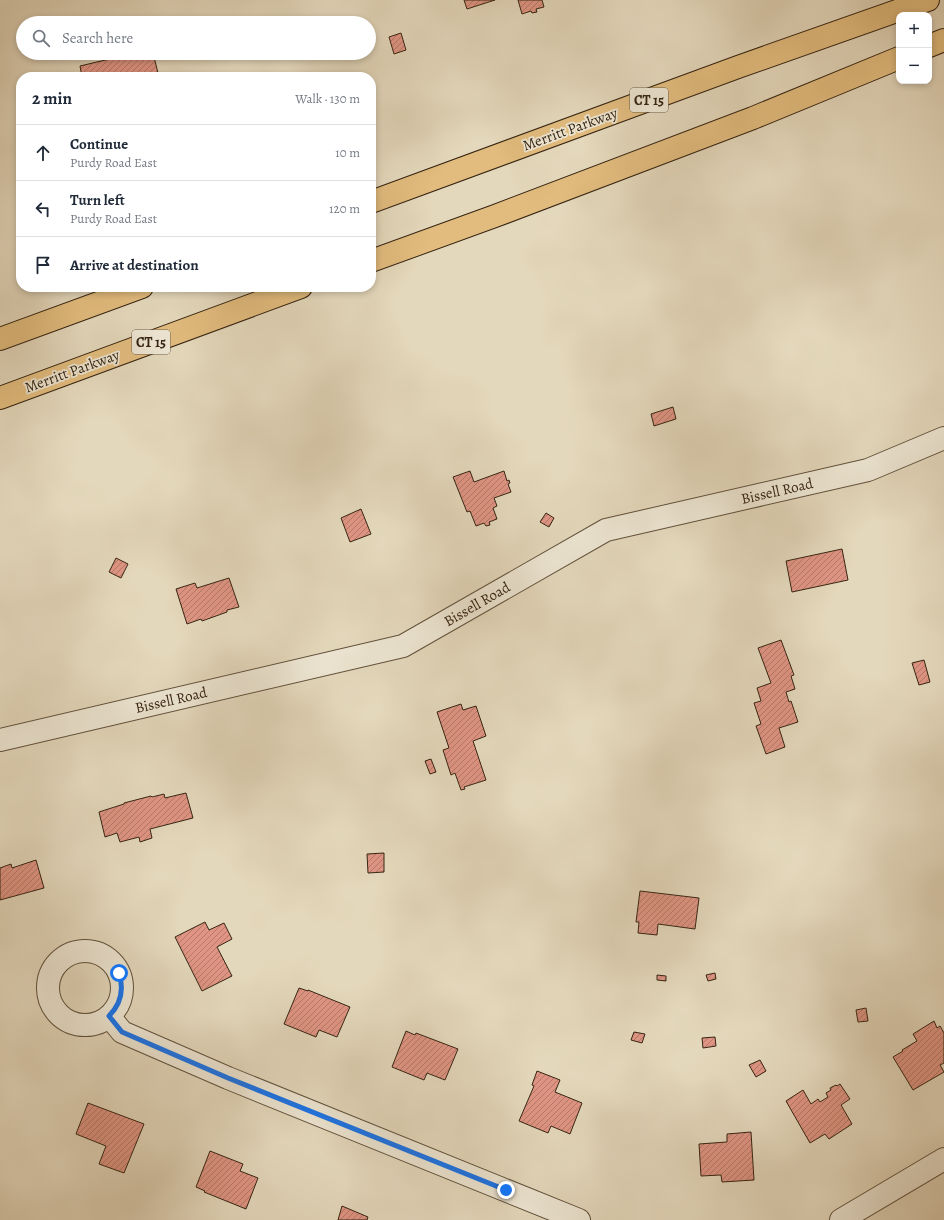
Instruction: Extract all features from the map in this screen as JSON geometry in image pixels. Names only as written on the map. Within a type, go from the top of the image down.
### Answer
[{"type":"highway","name":"Merritt Parkway","points":[[376,200],[738,67],[928,0]]},
{"type":"highway","points":[[932,45],[944,40]]},
{"type":"highway","points":[[376,259],[495,216],[731,126],[896,59]]},
{"type":"highway","points":[[0,339],[128,292]]},
{"type":"highway","name":"Merritt Parkway","points":[[0,398],[288,292]]},
{"type":"street","name":"Bissell Road","points":[[0,740],[403,646],[606,530],[868,470],[944,438]]},
{"type":"street","points":[[109,1016],[122,1032],[228,1078],[579,1220]]},
{"type":"street","points":[[841,1220],[944,1159]]},
{"type":"building","points":[[464,0],[495,0],[467,9]]},
{"type":"building","points":[[518,0],[542,0],[544,7],[536,9],[537,12],[532,13],[531,11],[522,14]]},
{"type":"building","points":[[401,33],[406,50],[394,54],[389,37]]},
{"type":"building","points":[[105,60],[155,60],[158,72],[81,72],[80,66]]},
{"type":"building","points":[[673,407],[676,419],[654,426],[651,414]]},
{"type":"building","points":[[470,471],[474,482],[504,471],[507,481],[509,480],[510,483],[508,484],[511,492],[494,498],[497,506],[493,508],[497,519],[489,522],[490,525],[486,526],[484,523],[476,526],[470,511],[467,512],[453,477]]},
{"type":"building","points":[[361,509],[371,534],[350,542],[341,518]]},
{"type":"building","points":[[546,513],[554,518],[549,527],[540,522]]},
{"type":"building","points":[[842,549],[848,580],[792,592],[786,561]]},
{"type":"building","points":[[116,558],[128,564],[121,578],[109,572]]},
{"type":"building","points":[[229,578],[239,607],[227,610],[227,612],[202,621],[201,619],[187,624],[176,589],[195,583],[197,588]]},
{"type":"building","points":[[781,640],[794,675],[791,676],[795,689],[786,692],[789,702],[791,701],[798,722],[779,728],[785,747],[766,754],[756,726],[761,724],[754,703],[761,701],[757,688],[771,683],[758,648]]},
{"type":"building","points":[[924,660],[930,682],[919,685],[912,663]]},
{"type":"building","points":[[461,704],[463,710],[476,706],[486,736],[473,741],[486,780],[464,787],[465,789],[461,790],[455,773],[451,775],[443,750],[449,748],[437,712]]},
{"type":"building","points":[[431,759],[436,772],[430,774],[425,761]]},
{"type":"building","points":[[186,793],[193,818],[150,829],[152,838],[140,842],[139,837],[120,842],[117,833],[105,837],[99,812],[124,803],[151,796],[164,794],[165,798]]},
{"type":"building","points":[[384,853],[384,872],[368,873],[367,854]]},
{"type":"building","points":[[36,860],[44,888],[0,900],[0,868],[11,864],[12,868]]},
{"type":"building","points":[[640,891],[699,898],[695,929],[658,924],[657,935],[638,933],[639,922],[636,922]]},
{"type":"building","points":[[205,922],[209,930],[224,923],[232,939],[217,947],[232,976],[202,991],[175,937]]},
{"type":"building","points":[[715,973],[716,979],[708,981],[706,975]]},
{"type":"building","points":[[657,975],[666,976],[666,981],[657,980]]},
{"type":"building","points":[[299,988],[308,990],[350,1007],[337,1037],[319,1030],[316,1037],[284,1024]]},
{"type":"building","points":[[866,1008],[868,1021],[858,1022],[856,1010]]},
{"type":"building","points":[[934,1021],[937,1028],[940,1026],[944,1033],[944,1063],[940,1065],[944,1072],[913,1090],[893,1057],[917,1041],[913,1034]]},
{"type":"building","points":[[406,1031],[415,1035],[416,1033],[458,1049],[445,1080],[427,1073],[424,1080],[392,1067]]},
{"type":"building","points":[[634,1032],[645,1034],[642,1043],[631,1040]]},
{"type":"building","points":[[715,1037],[716,1046],[703,1048],[702,1038]]},
{"type":"building","points":[[760,1060],[766,1071],[756,1077],[749,1065]]},
{"type":"building","points":[[537,1071],[560,1080],[555,1092],[582,1103],[570,1134],[551,1126],[548,1133],[519,1121],[534,1086],[532,1085]]},
{"type":"building","points":[[840,1084],[850,1099],[841,1105],[852,1124],[829,1139],[825,1134],[810,1143],[786,1101],[803,1090],[811,1104],[818,1099],[820,1102],[828,1097],[826,1093],[831,1090],[830,1088]]},
{"type":"building","points":[[88,1103],[144,1124],[124,1173],[99,1164],[106,1146],[76,1134]]},
{"type":"building","points":[[751,1132],[754,1180],[722,1182],[721,1175],[701,1176],[699,1144],[727,1142],[727,1134]]},
{"type":"building","points":[[210,1151],[243,1164],[240,1171],[258,1178],[246,1209],[204,1192],[205,1191],[196,1187]]},
{"type":"building","points":[[342,1206],[368,1217],[367,1220],[338,1220]]},
{"type":"route","points":[[119,973],[122,986],[121,999],[114,1011],[109,1016],[122,1032],[228,1078],[506,1190]]}]
